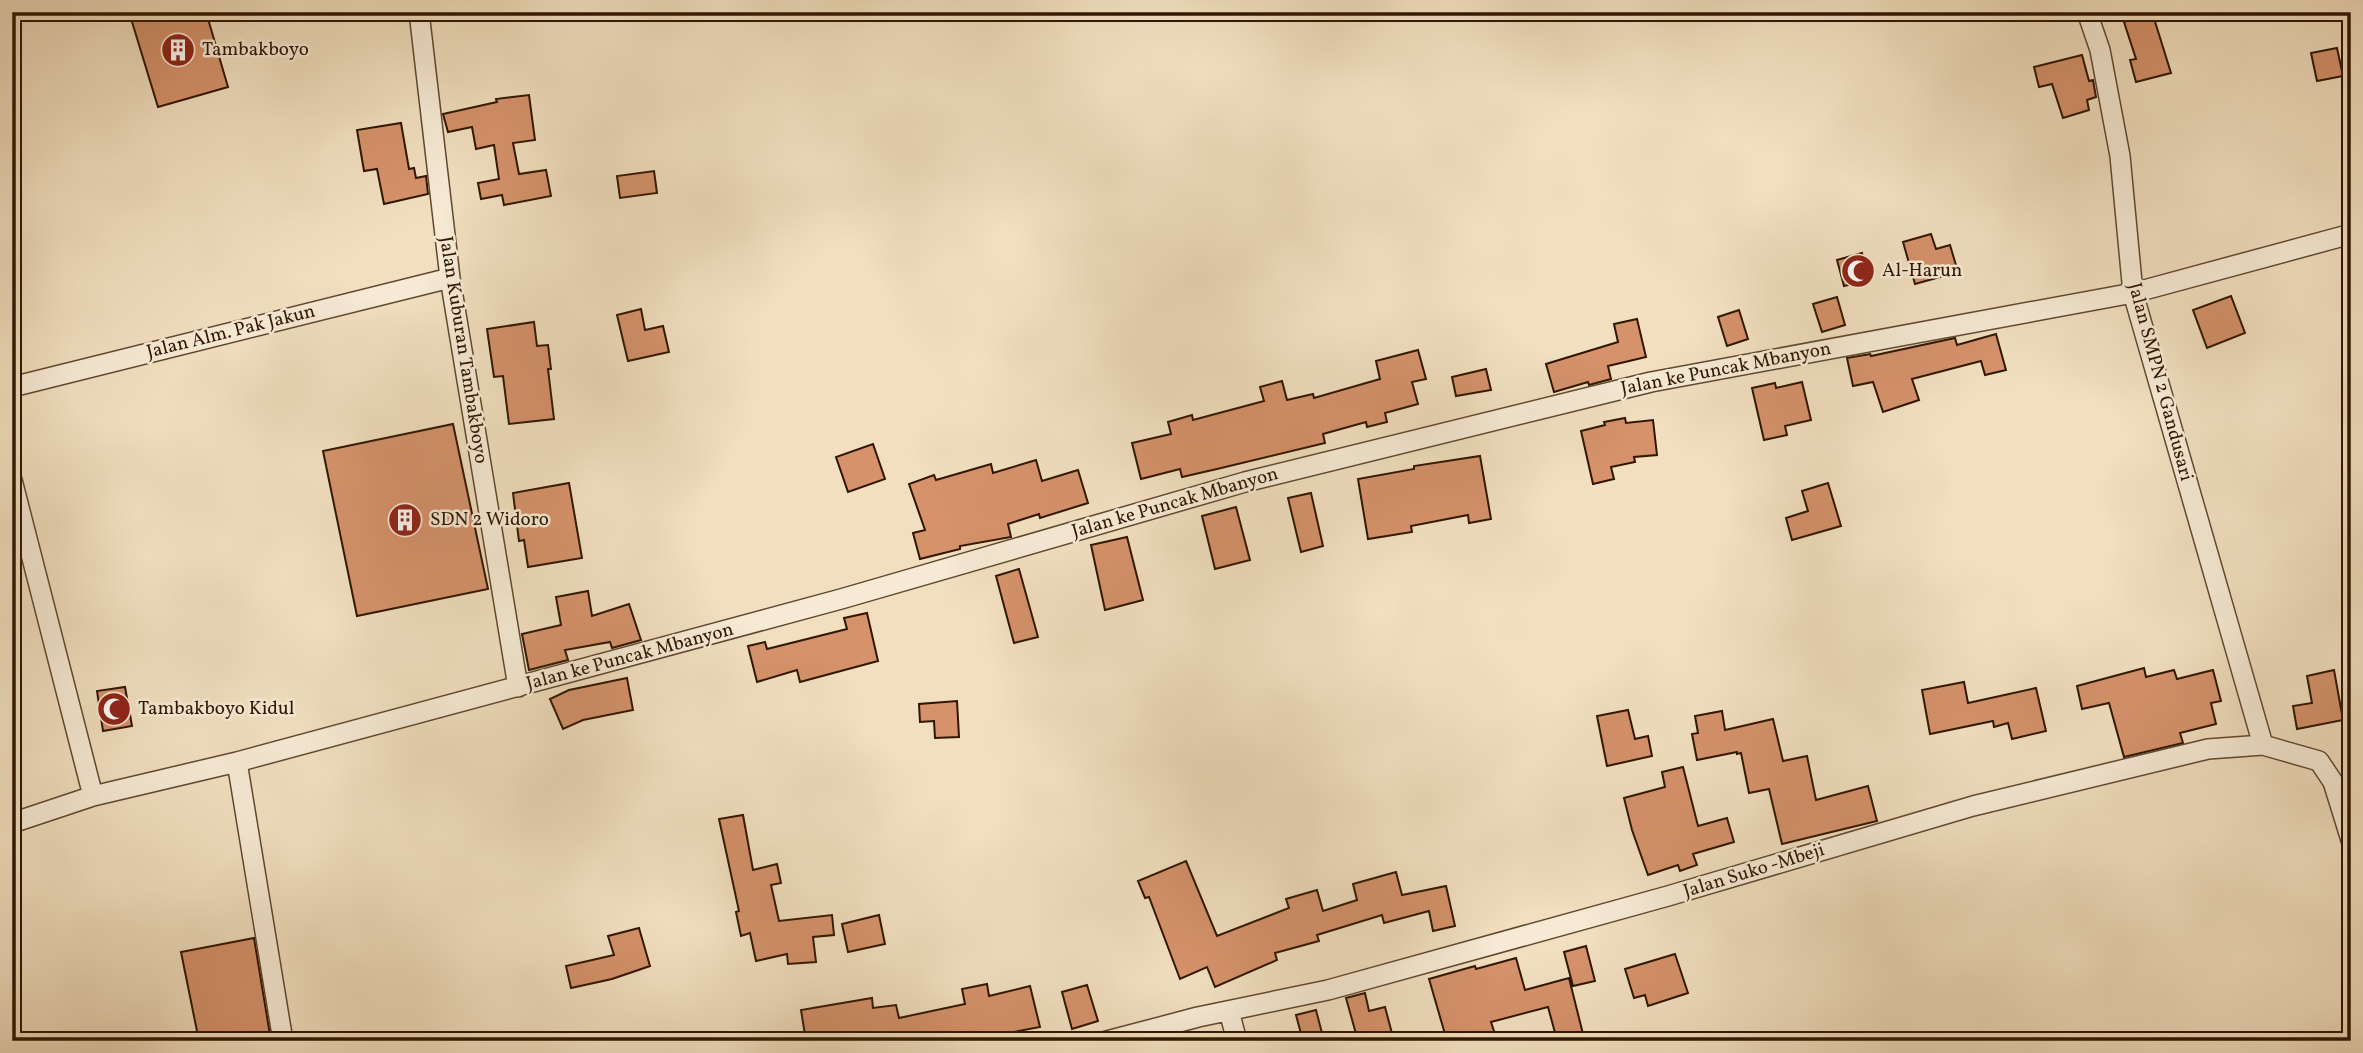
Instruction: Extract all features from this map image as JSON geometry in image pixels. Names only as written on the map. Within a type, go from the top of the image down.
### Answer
[{"type":"street","name":"Jalan Kuburan Tambakboyo","points":[[419,12],[450,278],[518,687]]},
{"type":"street","name":"Jalan SMPN 2 Gandusari","points":[[2087,12],[2100,50],[2120,156],[2133,293],[2263,745]]},
{"type":"street","name":"Jalan ke Puncak Mbanyon","points":[[12,823],[93,796],[237,762],[841,599],[1245,482],[1651,382],[2133,293],[2351,233]]},
{"type":"street","name":"Jalan Alm. Pak Jakun","points":[[12,387],[450,278]]},
{"type":"street","points":[[12,480],[93,796]]},
{"type":"street","name":"Jalan Suko -Mbeji","points":[[1107,1041],[1328,990],[1668,897],[1973,806],[2208,749],[2263,745],[2319,761],[2333,782],[2351,840]]},
{"type":"street","points":[[237,762],[283,1041]]},
{"type":"street","points":[[1229,1011],[1237,1041]]},
{"type":"building","name":"Tambakboyo","points":[[129,12],[206,12],[228,87],[158,107]]},
{"type":"building","points":[[2152,12],[2171,73],[2136,82],[2130,60],[2136,59],[2124,22]]},
{"type":"building","points":[[2337,48],[2343,76],[2317,81],[2311,53]]},
{"type":"building","points":[[2082,55],[2089,81],[2093,80],[2096,97],[2087,100],[2089,110],[2063,118],[2052,84],[2039,87],[2034,67]]},
{"type":"building","points":[[529,95],[535,140],[513,143],[519,174],[546,170],[551,196],[504,205],[502,195],[481,199],[478,183],[499,179],[494,145],[476,149],[472,127],[448,132],[443,114],[497,102],[496,99]]},
{"type":"building","points":[[401,123],[409,169],[414,168],[416,178],[426,176],[428,194],[384,204],[377,169],[364,171],[357,130]]},
{"type":"building","points":[[654,171],[657,193],[620,198],[617,176]]},
{"type":"building","points":[[1931,234],[1936,249],[1950,245],[1958,272],[1915,284],[1903,242]]},
{"type":"building","name":"Al-Harun","points":[[1862,253],[1868,280],[1844,286],[1837,260]]},
{"type":"building","points":[[2231,296],[2245,333],[2207,348],[2193,310]]},
{"type":"building","points":[[1837,297],[1845,325],[1822,332],[1813,304]]},
{"type":"building","points":[[641,309],[645,330],[663,326],[669,352],[628,361],[617,315]]},
{"type":"building","points":[[1739,310],[1748,339],[1727,346],[1718,317]]},
{"type":"building","points":[[1637,319],[1646,357],[1608,366],[1611,379],[1589,385],[1588,382],[1554,392],[1546,364],[1618,342],[1614,324]]},
{"type":"building","points":[[534,322],[537,346],[548,345],[554,419],[509,424],[503,376],[494,377],[487,329]]},
{"type":"building","points":[[1996,334],[2006,370],[1985,375],[1981,361],[1912,379],[1919,400],[1883,412],[1873,382],[1853,386],[1847,358],[1871,356],[1955,338],[1957,345]]},
{"type":"building","points":[[1418,350],[1426,379],[1412,382],[1418,404],[1385,413],[1387,422],[1367,427],[1366,422],[1323,434],[1325,443],[1217,469],[1182,477],[1180,469],[1141,479],[1132,443],[1171,434],[1168,422],[1192,415],[1193,420],[1264,401],[1260,387],[1282,381],[1287,400],[1313,394],[1314,398],[1380,379],[1376,361]]},
{"type":"building","points":[[1486,369],[1491,390],[1456,396],[1452,377]]},
{"type":"building","points":[[1802,382],[1811,420],[1785,426],[1787,435],[1764,440],[1752,388],[1775,383],[1776,388]]},
{"type":"building","points":[[1625,418],[1626,423],[1653,420],[1657,455],[1634,457],[1635,462],[1611,467],[1614,479],[1593,484],[1581,431],[1605,425],[1604,422]]},
{"type":"building","name":"SDN 2 Widoro","points":[[453,424],[488,589],[357,616],[323,451]]},
{"type":"building","points":[[873,444],[885,479],[848,492],[836,457]]},
{"type":"building","points":[[1480,456],[1491,519],[1469,523],[1468,515],[1411,526],[1412,532],[1368,539],[1358,479],[1414,469],[1414,466]]},
{"type":"building","points":[[1036,460],[1042,481],[1078,470],[1088,503],[1040,518],[1039,514],[1008,524],[1011,537],[960,546],[960,549],[920,559],[913,533],[925,530],[909,484],[934,475],[936,480],[991,464],[993,473]]},
{"type":"building","points":[[569,483],[582,558],[528,567],[524,540],[519,541],[513,493]]},
{"type":"building","points":[[1828,483],[1841,526],[1792,540],[1786,518],[1808,511],[1802,491]]},
{"type":"building","points":[[1311,493],[1323,546],[1301,552],[1288,498]]},
{"type":"building","points":[[1236,507],[1250,560],[1215,569],[1202,516]]},
{"type":"building","points":[[1127,537],[1143,600],[1105,610],[1091,545]]},
{"type":"building","points":[[1019,569],[1038,637],[1014,643],[996,576]]},
{"type":"building","points":[[588,591],[592,616],[629,604],[641,640],[612,648],[610,642],[565,650],[568,660],[529,670],[522,634],[561,625],[556,597]]},
{"type":"building","points":[[867,613],[878,661],[800,682],[797,670],[757,682],[748,646],[765,642],[767,649],[847,629],[844,618]]},
{"type":"building","points":[[2144,668],[2146,677],[2174,670],[2177,679],[2213,670],[2221,701],[2211,703],[2216,724],[2180,733],[2183,743],[2124,757],[2109,703],[2082,709],[2077,686]]},
{"type":"building","points":[[2334,670],[2343,720],[2297,729],[2293,706],[2312,703],[2307,676]]},
{"type":"building","points":[[627,678],[633,710],[583,720],[563,729],[550,699],[569,690]]},
{"type":"building","points":[[1964,682],[1968,703],[2036,688],[2046,731],[2012,739],[2008,723],[1994,727],[1993,721],[1930,734],[1922,690]]},
{"type":"building","name":"Tambakboyo Kidul","points":[[125,687],[132,726],[103,731],[97,691]]},
{"type":"building","points":[[957,701],[959,737],[935,738],[934,721],[920,722],[919,704]]},
{"type":"building","points":[[1628,710],[1635,739],[1648,736],[1652,756],[1607,766],[1597,716]]},
{"type":"building","points":[[1722,711],[1725,730],[1773,719],[1783,761],[1807,756],[1816,800],[1868,786],[1877,821],[1782,844],[1769,789],[1749,793],[1741,753],[1697,760],[1692,734],[1698,733],[1695,716]]},
{"type":"building","points":[[1683,767],[1698,826],[1727,818],[1734,842],[1693,854],[1697,865],[1680,871],[1678,865],[1648,875],[1624,798],[1665,787],[1662,772]]},
{"type":"building","points":[[743,815],[753,870],[777,864],[781,883],[771,885],[779,921],[832,915],[834,935],[813,937],[816,962],[788,964],[787,954],[756,961],[750,933],[741,936],[736,912],[739,911],[719,819]]},
{"type":"building","points":[[1186,861],[1217,936],[1289,908],[1286,899],[1317,890],[1323,911],[1357,900],[1353,884],[1396,872],[1402,895],[1446,886],[1455,926],[1433,931],[1429,911],[1384,923],[1382,915],[1317,935],[1319,941],[1275,953],[1277,960],[1215,987],[1207,967],[1180,979],[1149,897],[1145,898],[1138,881]]},
{"type":"building","points":[[879,915],[885,944],[848,952],[842,924]]},
{"type":"building","points":[[639,928],[650,966],[612,979],[571,988],[566,966],[614,955],[608,936]]},
{"type":"building","points":[[254,938],[271,1041],[199,1041],[181,952]]},
{"type":"building","points":[[1586,946],[1595,981],[1573,986],[1564,952]]},
{"type":"building","points":[[1675,954],[1688,993],[1648,1006],[1645,995],[1634,998],[1625,969]]},
{"type":"building","points":[[1516,958],[1525,990],[1569,978],[1583,1034],[1557,1040],[1548,1007],[1491,1022],[1495,1034],[1473,1041],[1447,1041],[1429,979]]},
{"type":"building","points":[[987,984],[989,996],[1030,986],[1040,1027],[972,1040],[971,1032],[931,1041],[928,1035],[892,1041],[806,1041],[801,1010],[872,998],[873,1008],[896,1005],[899,1018],[965,1004],[962,989]]},
{"type":"building","points":[[1087,985],[1098,1021],[1072,1029],[1062,992]]},
{"type":"building","points":[[1365,993],[1369,1011],[1385,1007],[1394,1041],[1358,1041],[1346,998]]},
{"type":"building","points":[[1316,1010],[1324,1041],[1303,1041],[1296,1015]]},
{"type":"place","name":"Tambakboyo","points":[[178,50]]},
{"type":"place","name":"Al-Harun","points":[[1858,271]]},
{"type":"place","name":"SDN 2 Widoro","points":[[405,520]]},
{"type":"place","name":"Tambakboyo Kidul","points":[[114,709]]}]
